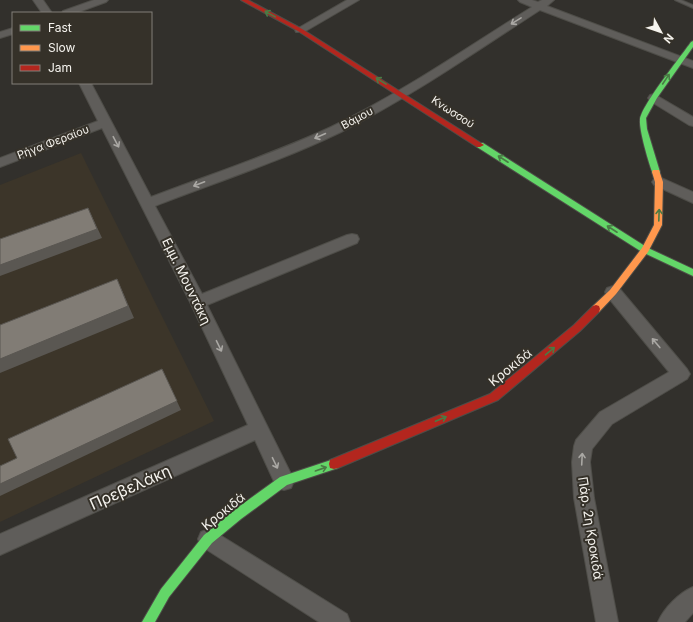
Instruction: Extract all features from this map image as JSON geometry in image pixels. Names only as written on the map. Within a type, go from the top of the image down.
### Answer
[{"type":"street","points":[[38,0],[46,12]]},
{"type":"street","points":[[70,12],[103,0]]},
{"type":"street","name":"Κνωσσού","points":[[244,0],[300,30],[645,250],[693,273]]},
{"type":"street","points":[[300,30],[354,0]]},
{"type":"street","points":[[523,0],[544,3],[693,65]]},
{"type":"street","name":"Βάμου","points":[[148,204],[302,144],[337,128],[402,94],[544,3]]},
{"type":"street","points":[[0,36],[12,31]]},
{"type":"street","name":"Κροκιδά","points":[[148,622],[165,593],[208,539],[236,515],[284,481],[323,469],[494,397],[577,328],[613,292],[645,250],[658,225],[660,182],[644,130],[643,118],[654,98],[693,43]]},
{"type":"street","name":"Εμμ. Μουντάκη","points":[[86,84],[198,302],[284,481]]},
{"type":"street","points":[[654,98],[693,122]]},
{"type":"street","name":"Ρήγα Φεραίου","points":[[0,163],[106,122]]},
{"type":"street","points":[[660,182],[693,198]]},
{"type":"street","points":[[198,302],[352,239]]},
{"type":"street","name":"Πάρ. 2η Κροκιδά","points":[[606,622],[594,547],[584,498],[581,462],[583,446],[606,418],[681,374],[613,292]]},
{"type":"street","name":"Πρεβελάκη","points":[[0,545],[259,429]]},
{"type":"street","points":[[208,539],[339,622]]},
{"type":"street","points":[[669,622],[693,598]]},
{"type":"lane","points":[[677,0],[693,7]]},
{"type":"shaded area","points":[[81,153],[214,421],[0,522],[0,185]]},
{"type":"building","points":[[88,208],[97,229],[0,265],[0,239]]},
{"type":"building","points":[[117,279],[128,306],[0,359],[0,325]]},
{"type":"building","points":[[162,369],[177,401],[0,484],[0,466],[17,458],[8,439]]},
{"type":"traffic: fast","points":[[656,172],[644,129],[643,118],[654,98],[693,43]]},
{"type":"traffic: fast","points":[[480,145],[645,250],[693,273]]},
{"type":"traffic: fast","points":[[148,622],[165,593],[208,539],[237,515],[284,481],[334,464]]},
{"type":"traffic: slow","points":[[596,309],[613,292],[645,250],[658,225],[659,182],[656,172]]},
{"type":"traffic: jam","points":[[244,0],[300,30],[480,145]]},
{"type":"traffic: jam","points":[[334,464],[494,397],[577,328],[596,309]]}]
